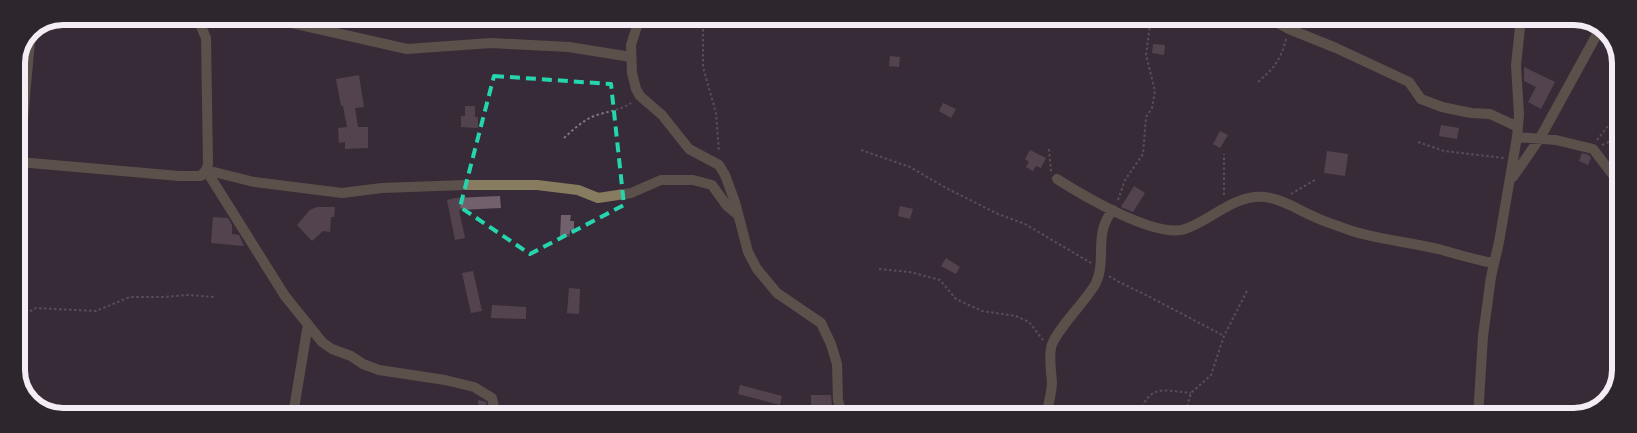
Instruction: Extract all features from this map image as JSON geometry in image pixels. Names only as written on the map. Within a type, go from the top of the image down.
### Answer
[{"type":"street","points":[[25,163],[179,176],[201,176],[208,164],[206,38],[200,25]]},
{"type":"street","points":[[301,25],[407,49],[491,43],[569,48],[631,57]]},
{"type":"street","points":[[637,25],[631,45],[634,85],[640,96],[662,115],[689,149],[719,165],[725,175],[748,252],[769,285],[786,300],[821,323],[831,344],[837,364],[840,408]]},
{"type":"street","points":[[1281,25],[1409,82],[1421,99],[1428,102],[1442,107],[1490,114],[1518,132],[1593,149],[1612,174]]},
{"type":"street","points":[[1479,408],[1483,336],[1493,263],[1499,242],[1518,132],[1519,99],[1516,66],[1521,25]]},
{"type":"street","points":[[1510,181],[1540,138],[1597,34]]},
{"type":"street","points":[[25,78],[29,47]]},
{"type":"street","points":[[206,170],[254,182],[342,193],[409,187],[538,185],[578,190],[598,198],[631,194],[661,180],[692,180],[712,186],[727,206],[738,215]]},
{"type":"street","points":[[206,170],[285,296],[322,342],[332,349],[379,370],[445,380],[474,387],[492,398],[494,408]]},
{"type":"street","points":[[1057,179],[1100,205],[1156,228],[1174,231],[1184,230],[1248,198],[1264,197],[1279,200],[1318,219],[1363,234],[1493,263]]},
{"type":"street","points":[[1048,408],[1052,384],[1051,346],[1059,332],[1089,295],[1097,281],[1103,227],[1106,218],[1113,210]]},
{"type":"street","points":[[294,408],[308,324]]},
{"type":"path","points":[[702,25],[703,67],[716,113],[719,136],[719,165]]},
{"type":"path","points":[[1113,210],[1125,180],[1143,154],[1146,117],[1152,108],[1155,91],[1146,55],[1151,25]]},
{"type":"path","points":[[1258,82],[1273,69],[1284,50],[1289,29]]},
{"type":"path","points":[[564,138],[581,122],[596,115],[625,108],[640,96]]},
{"type":"path","points":[[1593,149],[1599,136],[1612,121]]},
{"type":"path","points":[[1593,149],[1612,141]]},
{"type":"path","points":[[1418,142],[1444,151],[1514,159]]},
{"type":"path","points":[[1049,149],[1051,175],[1057,179]]},
{"type":"path","points":[[860,150],[910,167],[948,189],[998,214],[1025,224],[1118,282],[1224,336]]},
{"type":"path","points":[[1224,154],[1225,208]]},
{"type":"path","points":[[1279,200],[1297,192],[1315,180]]},
{"type":"path","points":[[879,269],[910,272],[940,280],[956,299],[982,311],[1016,316],[1030,322],[1040,337],[1051,346]]},
{"type":"path","points":[[1186,408],[1191,393],[1211,375],[1224,336],[1248,288]]},
{"type":"path","points":[[25,314],[36,308],[96,311],[130,297],[162,297],[188,294],[214,297]]},
{"type":"path","points":[[1141,408],[1150,394],[1162,390],[1191,393]]},
{"type":"highlighted area","points":[[494,76],[611,84],[624,205],[530,254],[460,207]]},
{"type":"building","points":[[1153,44],[1165,45],[1164,55],[1152,53]]},
{"type":"building","points":[[890,56],[900,57],[899,67],[889,66]]},
{"type":"building","points":[[1524,67],[1555,82],[1541,109],[1528,102],[1536,87],[1524,81]]},
{"type":"building","points":[[359,75],[364,107],[355,108],[358,127],[368,127],[368,148],[345,149],[345,142],[339,143],[338,128],[347,127],[336,79]]},
{"type":"building","points":[[943,103],[956,109],[951,118],[939,111]]},
{"type":"building","points":[[465,106],[475,106],[478,128],[461,127],[461,116],[465,116]]},
{"type":"building","points":[[1441,125],[1459,128],[1457,139],[1439,136]]},
{"type":"building","points":[[1220,131],[1228,135],[1220,148],[1213,144]]},
{"type":"building","points":[[1030,150],[1046,158],[1041,168],[1036,166],[1033,171],[1026,167],[1029,162],[1025,159]]},
{"type":"building","points":[[1327,151],[1348,154],[1345,176],[1324,173]]},
{"type":"building","points":[[1582,153],[1589,155],[1591,158],[1588,165],[1579,161]]},
{"type":"building","points":[[1134,186],[1145,193],[1133,212],[1121,207]]},
{"type":"building","points":[[500,196],[501,208],[459,210],[465,238],[455,240],[447,200]]},
{"type":"building","points":[[900,206],[913,209],[910,219],[898,216]]},
{"type":"building","points":[[317,207],[335,207],[334,217],[331,217],[330,232],[323,231],[312,241],[297,225],[310,210]]},
{"type":"building","points":[[561,215],[571,215],[570,221],[574,221],[574,230],[570,230],[570,237],[560,237]]},
{"type":"building","points":[[213,217],[228,218],[232,225],[232,234],[239,235],[244,246],[211,243]]},
{"type":"building","points":[[946,258],[960,267],[956,274],[941,266]]},
{"type":"building","points":[[473,271],[482,311],[471,313],[462,273]]},
{"type":"building","points":[[569,288],[580,289],[579,314],[567,313]]},
{"type":"building","points":[[492,305],[526,307],[526,319],[491,318]]},
{"type":"building","points":[[740,385],[782,396],[780,405],[738,394]]},
{"type":"building","points":[[811,395],[831,395],[832,406],[811,406]]},
{"type":"building","points":[[478,400],[486,402],[487,408],[479,408]]}]
